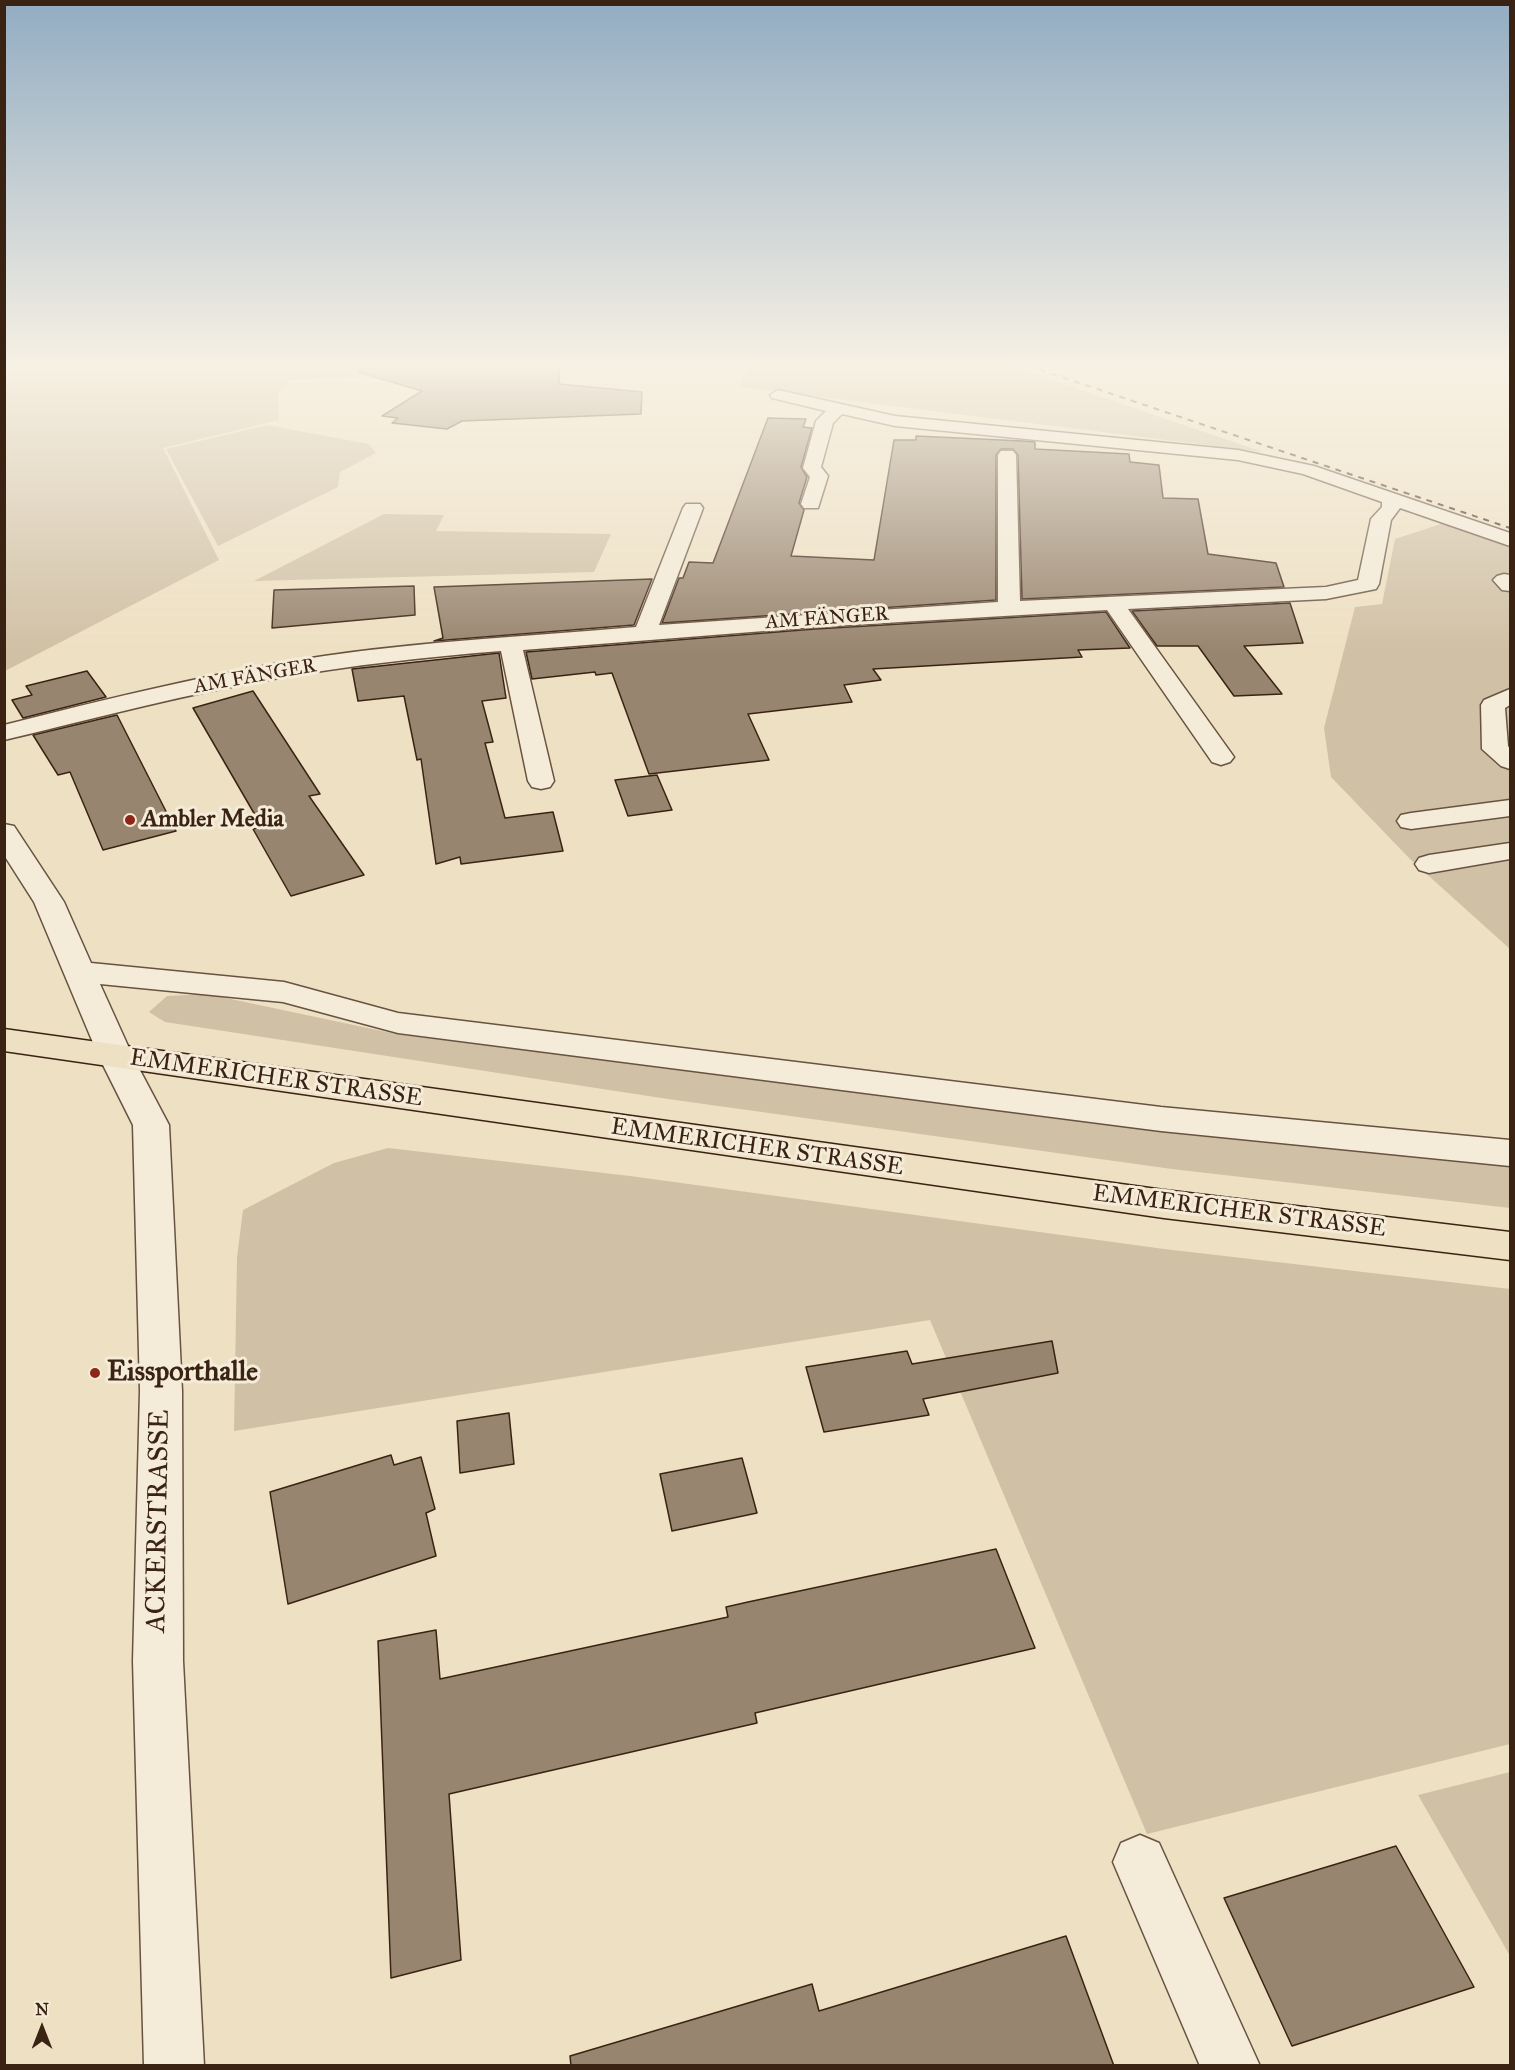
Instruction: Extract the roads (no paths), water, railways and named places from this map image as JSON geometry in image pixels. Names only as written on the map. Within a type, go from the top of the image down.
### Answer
[{"type":"main road","name":"EMMERICHER STRASSE","points":[[4,1040],[1164,1204],[1510,1246]]},
{"type":"street","points":[[811,504],[819,476],[812,468],[815,459]]},
{"type":"street","points":[[1006,459],[1009,608]]},
{"type":"street","points":[[1255,459],[1308,470],[1510,540]]},
{"type":"street","name":"AM FÄNGER","points":[[4,734],[99,708],[211,684],[368,657],[510,642],[703,627],[1009,608],[1326,593],[1368,584],[1381,519],[1391,508],[1392,500]]},
{"type":"street","points":[[645,633],[693,508]]},
{"type":"street","points":[[1113,603],[1221,757]]},
{"type":"street","points":[[510,642],[541,781]]},
{"type":"street","points":[[1510,696],[1493,705],[1495,749],[1510,761]]},
{"type":"street","points":[[1411,820],[1510,808]]},
{"type":"street","name":"ACKERSTRASSE","points":[[4,832],[49,902],[116,1057],[151,1125],[160,1391],[158,1661],[174,2066]]},
{"type":"street","points":[[1429,864],[1510,851]]},
{"type":"street","points":[[80,972],[284,992],[398,1023],[1114,1114],[1510,1153]]},
{"type":"street","points":[[1140,1862],[1230,2066]]},
{"type":"railway","points":[[1304,459],[1510,528]]},
{"type":"place","name":"Ambler Media","points":[[130,820]]},
{"type":"place","name":"Eissporthalle","points":[[95,1373]]}]
